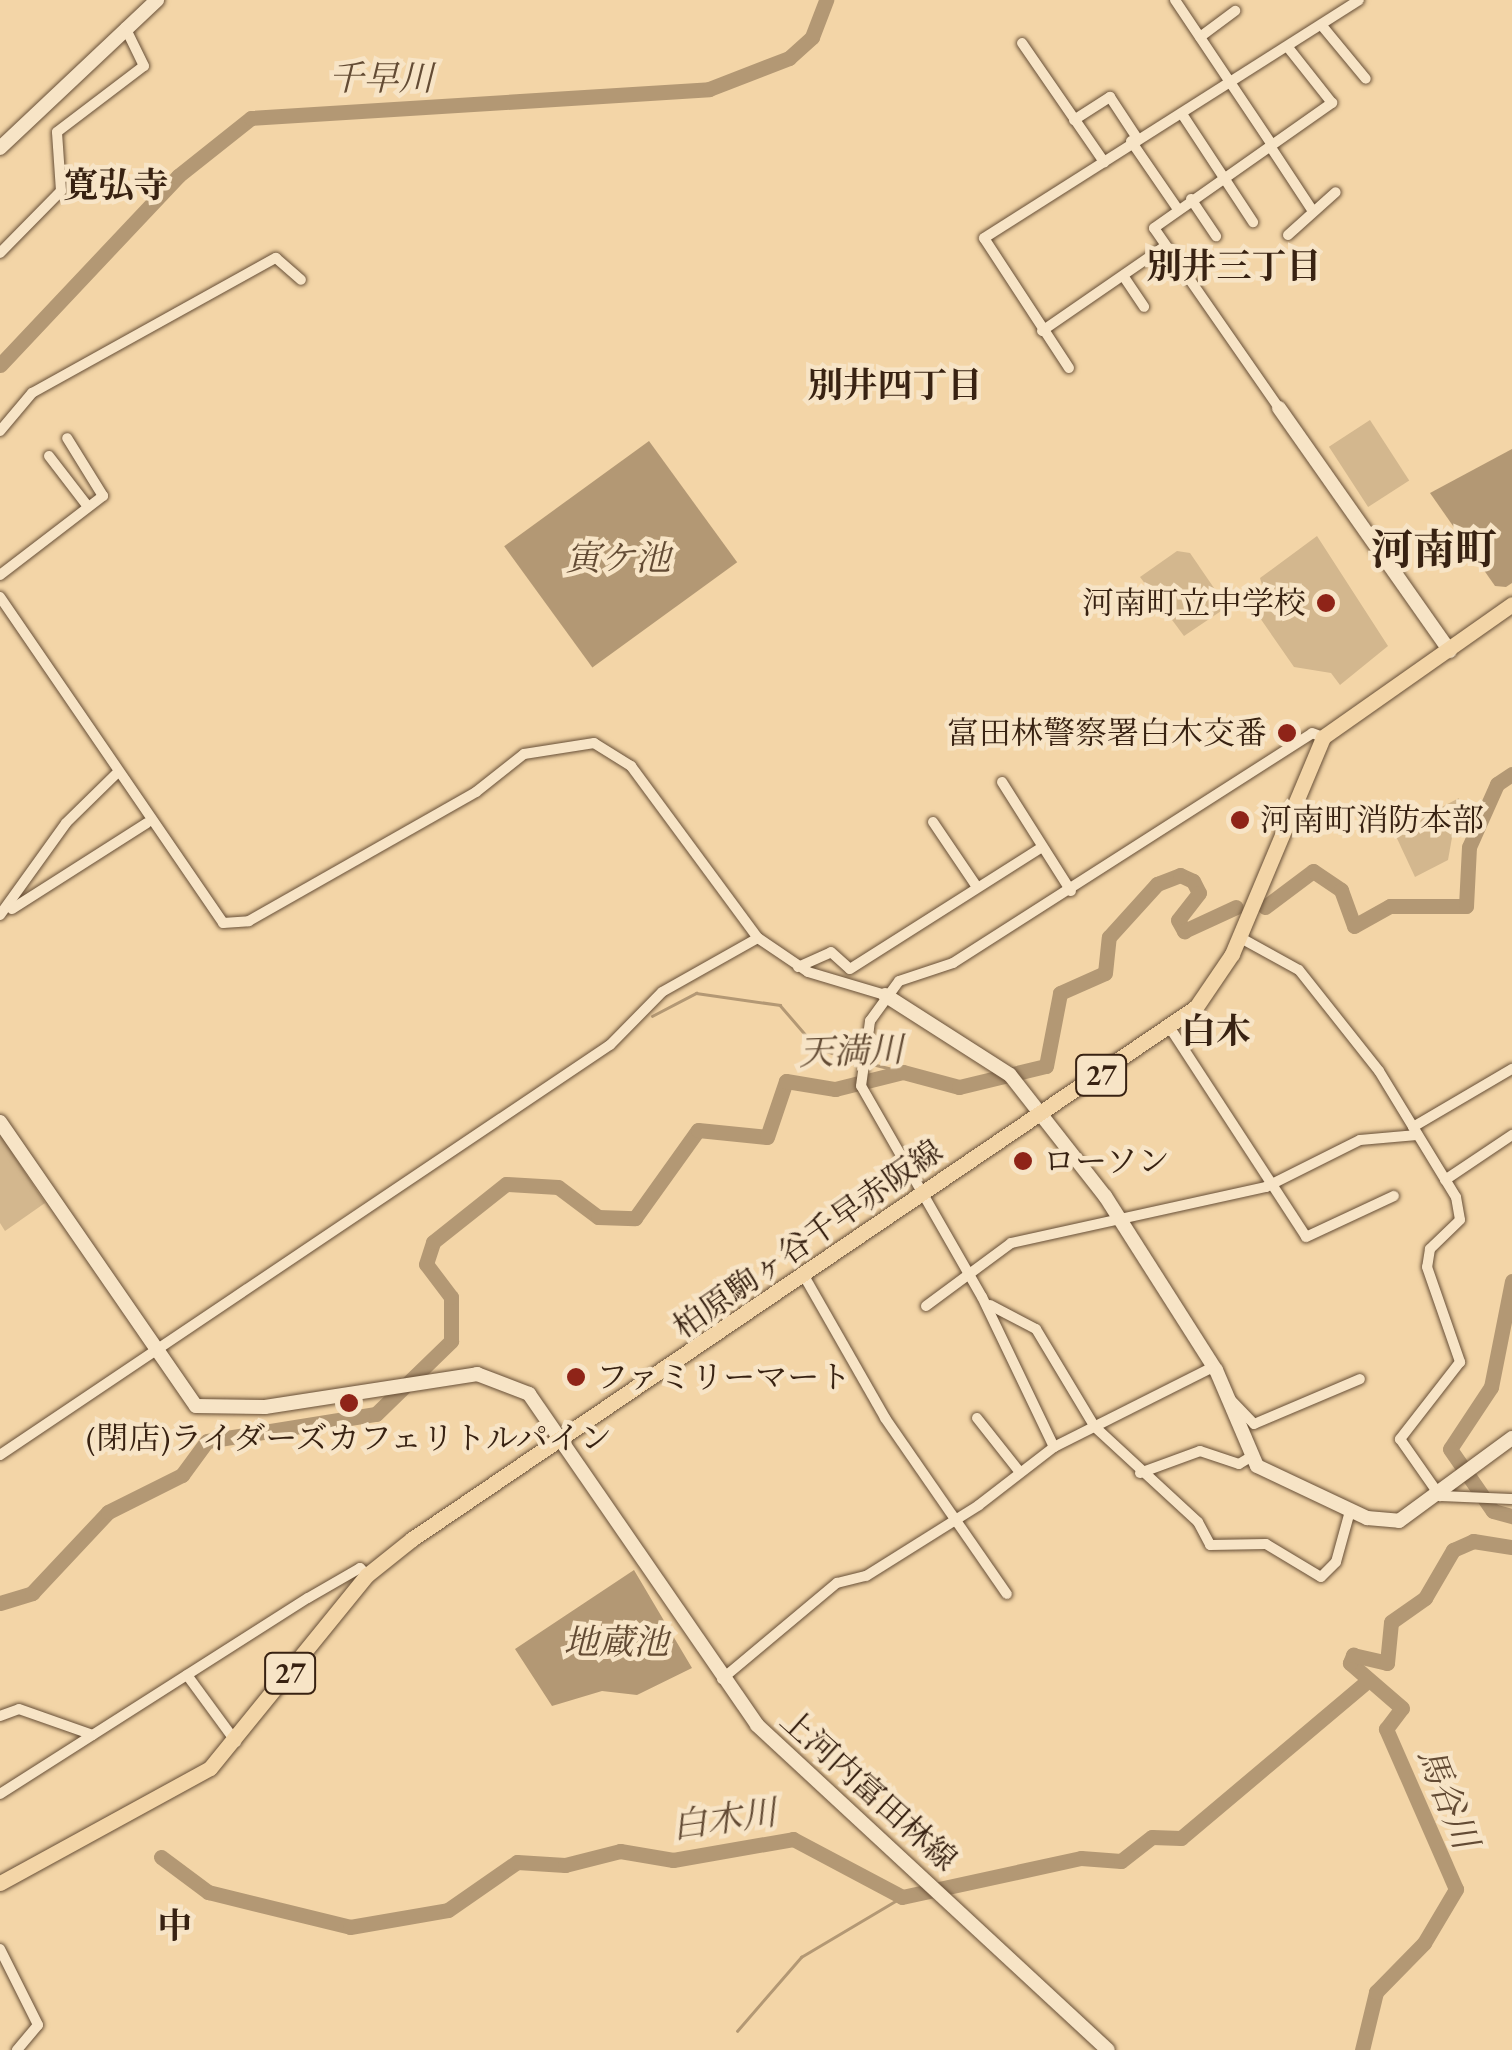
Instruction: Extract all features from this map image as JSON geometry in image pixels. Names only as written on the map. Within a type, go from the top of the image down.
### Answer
[{"type":"main road","points":[[1323,737],[1512,604]]},
{"type":"main road","name":"柏原駒ヶ谷千早赤阪線","points":[[0,1884],[161,1801],[236,1742],[368,1575],[920,1193],[1170,1028],[1210,990],[1239,937],[1323,737]]},
{"type":"street","points":[[0,148],[157,0]]},
{"type":"street","points":[[1176,0],[1312,210]]},
{"type":"street","points":[[1069,368],[984,238],[1134,140],[1184,117],[1231,88],[1322,28],[1355,1]]},
{"type":"street","points":[[1200,37],[1235,11]]},
{"type":"street","points":[[0,253],[61,191],[57,132],[144,66],[124,27]]},
{"type":"street","points":[[1322,28],[1366,79]]},
{"type":"street","points":[[1022,43],[1104,162]]},
{"type":"street","points":[[1290,50],[1332,103],[1154,228],[1450,651]]},
{"type":"street","points":[[1074,120],[1110,98],[1178,208]]},
{"type":"street","points":[[1184,117],[1254,222]]},
{"type":"street","points":[[1288,235],[1336,192]]},
{"type":"street","points":[[1191,199],[1216,236]]},
{"type":"street","points":[[1042,331],[1165,246]]},
{"type":"street","points":[[0,431],[32,393],[276,258],[301,280]]},
{"type":"street","points":[[1124,276],[1144,307]]},
{"type":"street","points":[[0,574],[105,490],[67,438]]},
{"type":"street","points":[[49,456],[86,504]]},
{"type":"street","points":[[0,597],[147,823],[215,918],[238,924],[476,792],[524,754],[594,743],[631,766],[758,938],[798,968],[885,996],[990,1056],[1040,1114],[1122,1224],[1213,1366],[1230,1398],[1249,1458],[1350,1511],[1399,1521],[1440,1496],[1512,1438]]},
{"type":"street","points":[[1054,1447],[982,1297],[920,1193],[858,1072],[885,996],[1071,891],[1312,733],[1323,737]]},
{"type":"street","points":[[3,913],[66,822],[116,774]]},
{"type":"street","points":[[1002,782],[1040,848],[1071,891]]},
{"type":"street","points":[[933,822],[977,887]]},
{"type":"street","points":[[3,913],[147,823]]},
{"type":"street","points":[[798,968],[831,952],[850,969],[1040,848]]},
{"type":"street","points":[[1239,937],[1288,958],[1415,1131],[1446,1180],[1460,1220],[1430,1250],[1428,1267],[1460,1362],[1400,1438],[1440,1496]]},
{"type":"street","points":[[0,1455],[149,1348],[610,1045],[662,992],[758,938]]},
{"type":"street","points":[[1170,1028],[1306,1237],[1394,1196]]},
{"type":"street","points":[[926,1306],[967,1270],[1019,1240],[1122,1224],[1167,1204],[1270,1185],[1360,1140],[1415,1131],[1512,1069]]},
{"type":"street","name":"上河内富田林線","points":[[0,1122],[180,1394],[214,1412],[477,1374],[513,1382],[564,1438],[722,1679],[788,1760],[1037,1976],[1108,2050]]},
{"type":"street","points":[[1446,1180],[1512,1135]]},
{"type":"street","points":[[803,1274],[885,1418],[958,1517],[1007,1594]]},
{"type":"street","points":[[982,1297],[1036,1329],[1095,1427],[1140,1473],[1198,1522],[1210,1545],[1266,1544],[1309,1578],[1336,1562],[1350,1511]]},
{"type":"street","points":[[722,1679],[836,1583],[866,1576],[958,1517],[1054,1447],[1213,1366]]},
{"type":"street","points":[[1230,1398],[1254,1424],[1360,1379]]},
{"type":"street","points":[[977,1418],[1019,1471]]},
{"type":"street","points":[[1140,1473],[1200,1451],[1240,1464],[1249,1458]]},
{"type":"street","points":[[1440,1496],[1512,1499]]},
{"type":"street","points":[[0,1794],[360,1568],[368,1575]]},
{"type":"street","points":[[186,1675],[236,1742]]},
{"type":"street","points":[[0,1716],[19,1709],[93,1734]]},
{"type":"street","points":[[0,1950],[38,2024],[17,2050]]},
{"type":"shaded area","points":[[1370,420],[1409,480],[1368,507],[1329,447]]},
{"type":"shaded area","points":[[1317,536],[1388,646],[1340,685],[1331,673],[1294,667],[1251,605],[1265,596],[1260,578]]},
{"type":"shaded area","points":[[1177,551],[1190,553],[1227,607],[1184,636],[1140,577]]},
{"type":"shaded area","points":[[1459,798],[1448,860],[1415,877],[1394,832]]},
{"type":"shaded area","points":[[0,1134],[45,1203],[5,1231],[0,1223]]},
{"type":"water","name":"寅ケ池","points":[[649,441],[737,562],[592,668],[504,546]]},
{"type":"water","points":[[1512,449],[1512,583],[1506,587],[1495,586],[1430,493]]},
{"type":"water","name":"地蔵池","points":[[634,1570],[692,1668],[637,1695],[602,1691],[552,1706],[515,1649]]},
{"type":"waterway","name":"千早川","points":[[0,365],[178,176],[251,118],[709,89],[789,58],[812,37],[826,0]]},
{"type":"waterway","name":"天満川","points":[[1265,907],[1313,871],[1341,890],[1354,926],[1390,906],[1466,906],[1469,847],[1497,784],[1512,774]]},
{"type":"waterway","name":"天満川","points":[[0,1603],[32,1593],[108,1512],[182,1475],[207,1441],[376,1414],[451,1341],[451,1297],[426,1264],[433,1242],[506,1184],[558,1187],[598,1217],[635,1218],[698,1130],[767,1137],[786,1081],[835,1089],[903,1072],[959,1087],[1046,1066],[1060,993],[1105,973],[1109,937],[1157,884],[1180,875],[1193,881],[1199,893],[1178,920],[1184,931],[1236,907]]},
{"type":"waterway","points":[[652,1016],[696,993],[780,1005],[817,1048],[860,1062]]},
{"type":"waterway","points":[[868,1063],[903,1072]]},
{"type":"waterway","points":[[1512,1281],[1491,1387],[1450,1449],[1493,1511],[1512,1516]]},
{"type":"waterway","name":"馬谷川","points":[[1362,2050],[1376,1992],[1424,1943],[1456,1889],[1386,1729],[1402,1708],[1350,1663],[1353,1655],[1387,1663],[1391,1622],[1425,1598],[1453,1550],[1473,1541],[1512,1547]]},
{"type":"waterway","name":"白木川","points":[[161,1857],[208,1892],[350,1927],[448,1910],[517,1862],[565,1865],[620,1851],[673,1860],[793,1839],[902,1897],[1081,1858],[1121,1861],[1152,1837],[1181,1838],[1364,1684]]},
{"type":"waterway","points":[[737,2031],[801,1957],[902,1897]]},
{"type":"place","name":"河南町立中学校","points":[[1326,603]]},
{"type":"place","name":"富田林警察署白木交番","points":[[1287,733]]},
{"type":"place","name":"河南町消防本部","points":[[1240,820]]},
{"type":"place","name":"ローソン","points":[[1023,1161]]},
{"type":"place","name":"ファミリーマート","points":[[576,1377]]},
{"type":"place","name":"(閉店)ライダーズカフェリトルパイン","points":[[349,1403]]},
{"type":"district","name":"寛弘寺","points":[[116,185]]},
{"type":"district","name":"別井三丁目","points":[[1234,266]]},
{"type":"district","name":"別井四丁目","points":[[895,385]]},
{"type":"district","name":"河南町","points":[[1434,550]]},
{"type":"district","name":"白木","points":[[1216,1031]]},
{"type":"district","name":"中","points":[[175,1926]]}]
